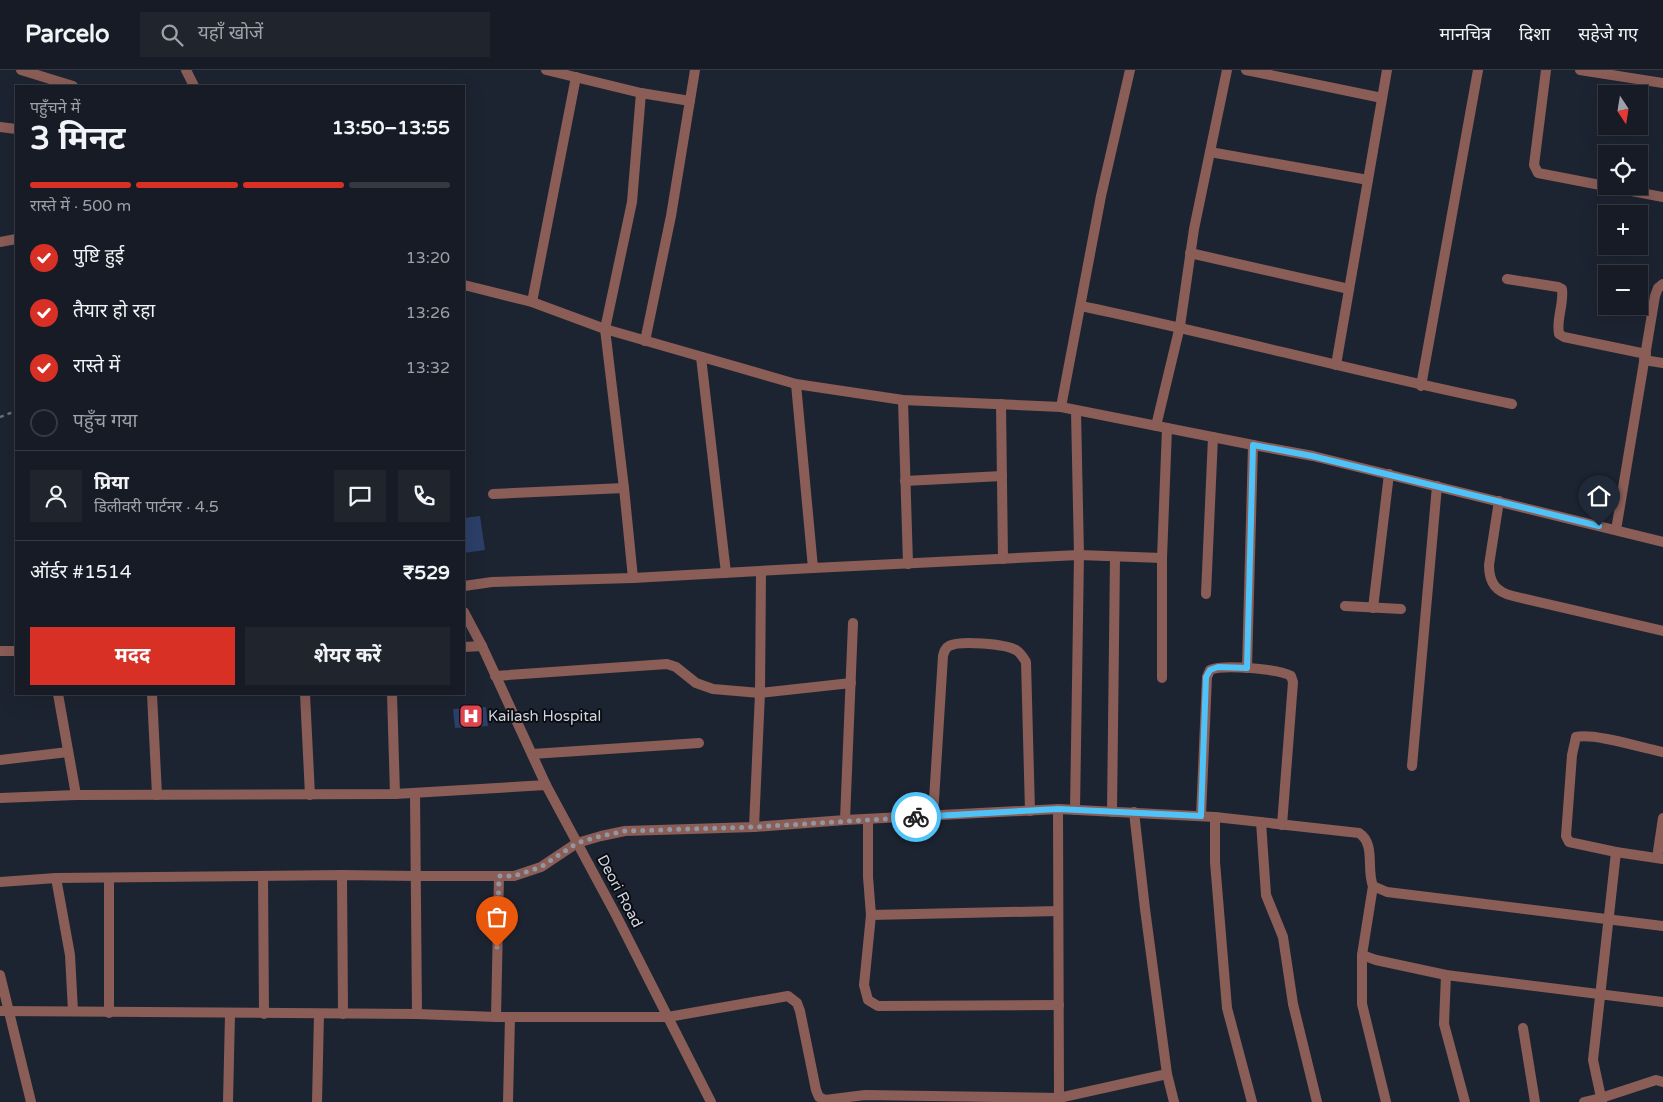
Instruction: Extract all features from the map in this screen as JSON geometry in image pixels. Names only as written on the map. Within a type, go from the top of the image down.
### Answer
[{"type":"street","points":[[21,70],[71,85]]},
{"type":"street","points":[[186,70],[194,85]]},
{"type":"street","points":[[546,70],[640,93],[690,101]]},
{"type":"street","points":[[645,341],[671,216],[695,70]]},
{"type":"street","points":[[1061,406],[1101,196],[1116,138],[1130,70]]},
{"type":"street","points":[[1156,426],[1180,326],[1190,253],[1227,70]]},
{"type":"street","points":[[1246,70],[1382,98]]},
{"type":"street","points":[[1336,365],[1386,70]]},
{"type":"street","points":[[1421,386],[1478,70]]},
{"type":"street","points":[[1546,70],[1534,165],[1535,170],[1538,173],[1573,181],[1663,197]]},
{"type":"street","points":[[1580,70],[1663,83]]},
{"type":"street","points":[[532,302],[576,76]]},
{"type":"street","points":[[632,578],[624,488],[605,329],[632,202],[640,93]]},
{"type":"street","points":[[0,127],[15,129]]},
{"type":"street","points":[[1210,152],[1368,180]]},
{"type":"street","points":[[0,242],[15,239]]},
{"type":"street","points":[[1190,253],[1349,289]]},
{"type":"street","points":[[1507,279],[1558,287],[1562,290],[1563,297],[1558,326],[1559,334],[1564,337],[1663,363]]},
{"type":"street","points":[[1616,530],[1655,296],[1658,288],[1663,284]]},
{"type":"street","points":[[465,285],[532,302],[605,329],[796,384],[903,400],[1061,406],[1312,456],[1663,542]]},
{"type":"street","points":[[1081,306],[1180,326],[1421,386],[1512,404]]},
{"type":"street","points":[[701,357],[726,572]]},
{"type":"street","points":[[796,384],[813,568]]},
{"type":"street","points":[[903,400],[908,564]]},
{"type":"street","points":[[1001,404],[1003,559]]},
{"type":"street","points":[[1075,810],[1079,555],[1076,410]]},
{"type":"street","points":[[1162,678],[1162,558],[1167,428]]},
{"type":"street","points":[[1206,594],[1213,437]]},
{"type":"street","points":[[1247,668],[1253,445]]},
{"type":"street","points":[[1373,608],[1389,474]]},
{"type":"street","points":[[905,481],[1002,476]]},
{"type":"street","points":[[1412,766],[1437,486]]},
{"type":"street","points":[[493,494],[624,488]]},
{"type":"street","points":[[1499,501],[1489,576],[1497,590],[1502,594],[1663,631]]},
{"type":"street","points":[[465,586],[492,582],[632,578],[1079,555],[1162,558]]},
{"type":"street","points":[[1112,812],[1115,556]]},
{"type":"street","points":[[754,827],[760,693],[761,572]]},
{"type":"street","points":[[1345,606],[1401,609]]},
{"type":"street","name":"Deori Road","points":[[465,614],[482,646],[546,785],[711,1102]]},
{"type":"street","points":[[846,820],[853,623]]},
{"type":"street","points":[[933,816],[943,656],[950,645],[962,642],[997,645],[1015,649],[1026,662],[1030,811]]},
{"type":"street","points":[[465,647],[482,646]]},
{"type":"street","points":[[0,652],[15,651]]},
{"type":"street","points":[[495,676],[667,664],[676,667],[696,683],[713,689],[760,693],[851,683]]},
{"type":"street","points":[[1201,816],[1206,677],[1210,670],[1218,667],[1285,672],[1291,676],[1294,682],[1282,825]]},
{"type":"street","points":[[58,695],[76,795]]},
{"type":"street","points":[[152,695],[157,795]]},
{"type":"street","points":[[305,695],[310,795]]},
{"type":"street","points":[[392,695],[395,794]]},
{"type":"street","points":[[1663,752],[1600,738],[1576,737],[1572,755],[1566,839],[1569,842],[1660,859],[1663,818]]},
{"type":"street","points":[[532,754],[699,743]]},
{"type":"street","points":[[0,760],[68,752]]},
{"type":"street","points":[[0,798],[76,795],[395,794],[546,785]]},
{"type":"street","points":[[415,793],[418,1014]]},
{"type":"street","points":[[1058,809],[1059,1098]]},
{"type":"street","points":[[0,882],[56,878],[342,874],[514,876],[541,867],[577,843],[625,831],[754,827],[846,820],[1058,809],[1215,816],[1359,834],[1365,837],[1369,844],[1370,880],[1373,886],[1362,955],[1362,1004],[1386,1102]]},
{"type":"street","points":[[1134,812],[1167,1074],[1174,1102]]},
{"type":"street","points":[[1215,816],[1215,862],[1226,1008],[1252,1102]]},
{"type":"street","points":[[868,819],[868,877],[871,915],[864,985],[868,1000],[878,1006],[1059,1005]]},
{"type":"street","points":[[1261,822],[1266,894],[1283,937],[1294,1004],[1317,1102]]},
{"type":"street","points":[[1602,1100],[1593,1060],[1616,852]]},
{"type":"street","points":[[342,874],[343,1014]]},
{"type":"street","points":[[263,876],[264,1014]]},
{"type":"street","points":[[496,1017],[499,876]]},
{"type":"street","points":[[56,878],[70,955],[73,1011]]},
{"type":"street","points":[[109,878],[109,1013]]},
{"type":"street","points":[[1373,886],[1387,892],[1663,926]]},
{"type":"street","points":[[871,915],[1058,912]]},
{"type":"street","points":[[1362,955],[1376,960],[1446,975],[1663,1002]]},
{"type":"street","points":[[0,975],[5,1012],[30,1102]]},
{"type":"street","points":[[1446,975],[1444,1024],[1465,1102]]},
{"type":"street","points":[[5,1012],[73,1011],[109,1013],[418,1014],[496,1017],[668,1017],[788,996],[797,1003],[800,1011],[816,1090],[820,1097],[825,1100],[865,1095],[1059,1098],[1167,1074]]},
{"type":"street","points":[[228,1102],[230,1014]]},
{"type":"street","points":[[317,1102],[319,1014]]},
{"type":"street","points":[[508,1102],[510,1017]]},
{"type":"street","points":[[1523,1028],[1535,1102]]},
{"type":"street","points":[[1584,1102],[1602,1100],[1656,1080],[1663,1082]]},
{"type":"path","points":[[0,417],[15,411]]},
{"type":"building","points":[[480,516],[485,550],[465,553],[465,518]]},
{"type":"building","points":[[486,707],[488,726],[455,728],[453,709]]},
{"type":"way so far","points":[[497,947],[499,876],[514,876],[541,867],[577,843],[589,839],[625,831],[754,827],[916,817]]},
{"type":"place","name":"Kailash Hospital","points":[[471,716]]},
{"type":"route","points":[[916,817],[1058,809],[1201,816],[1206,677],[1210,670],[1218,667],[1247,668],[1253,445],[1312,456],[1599,526]]}]
